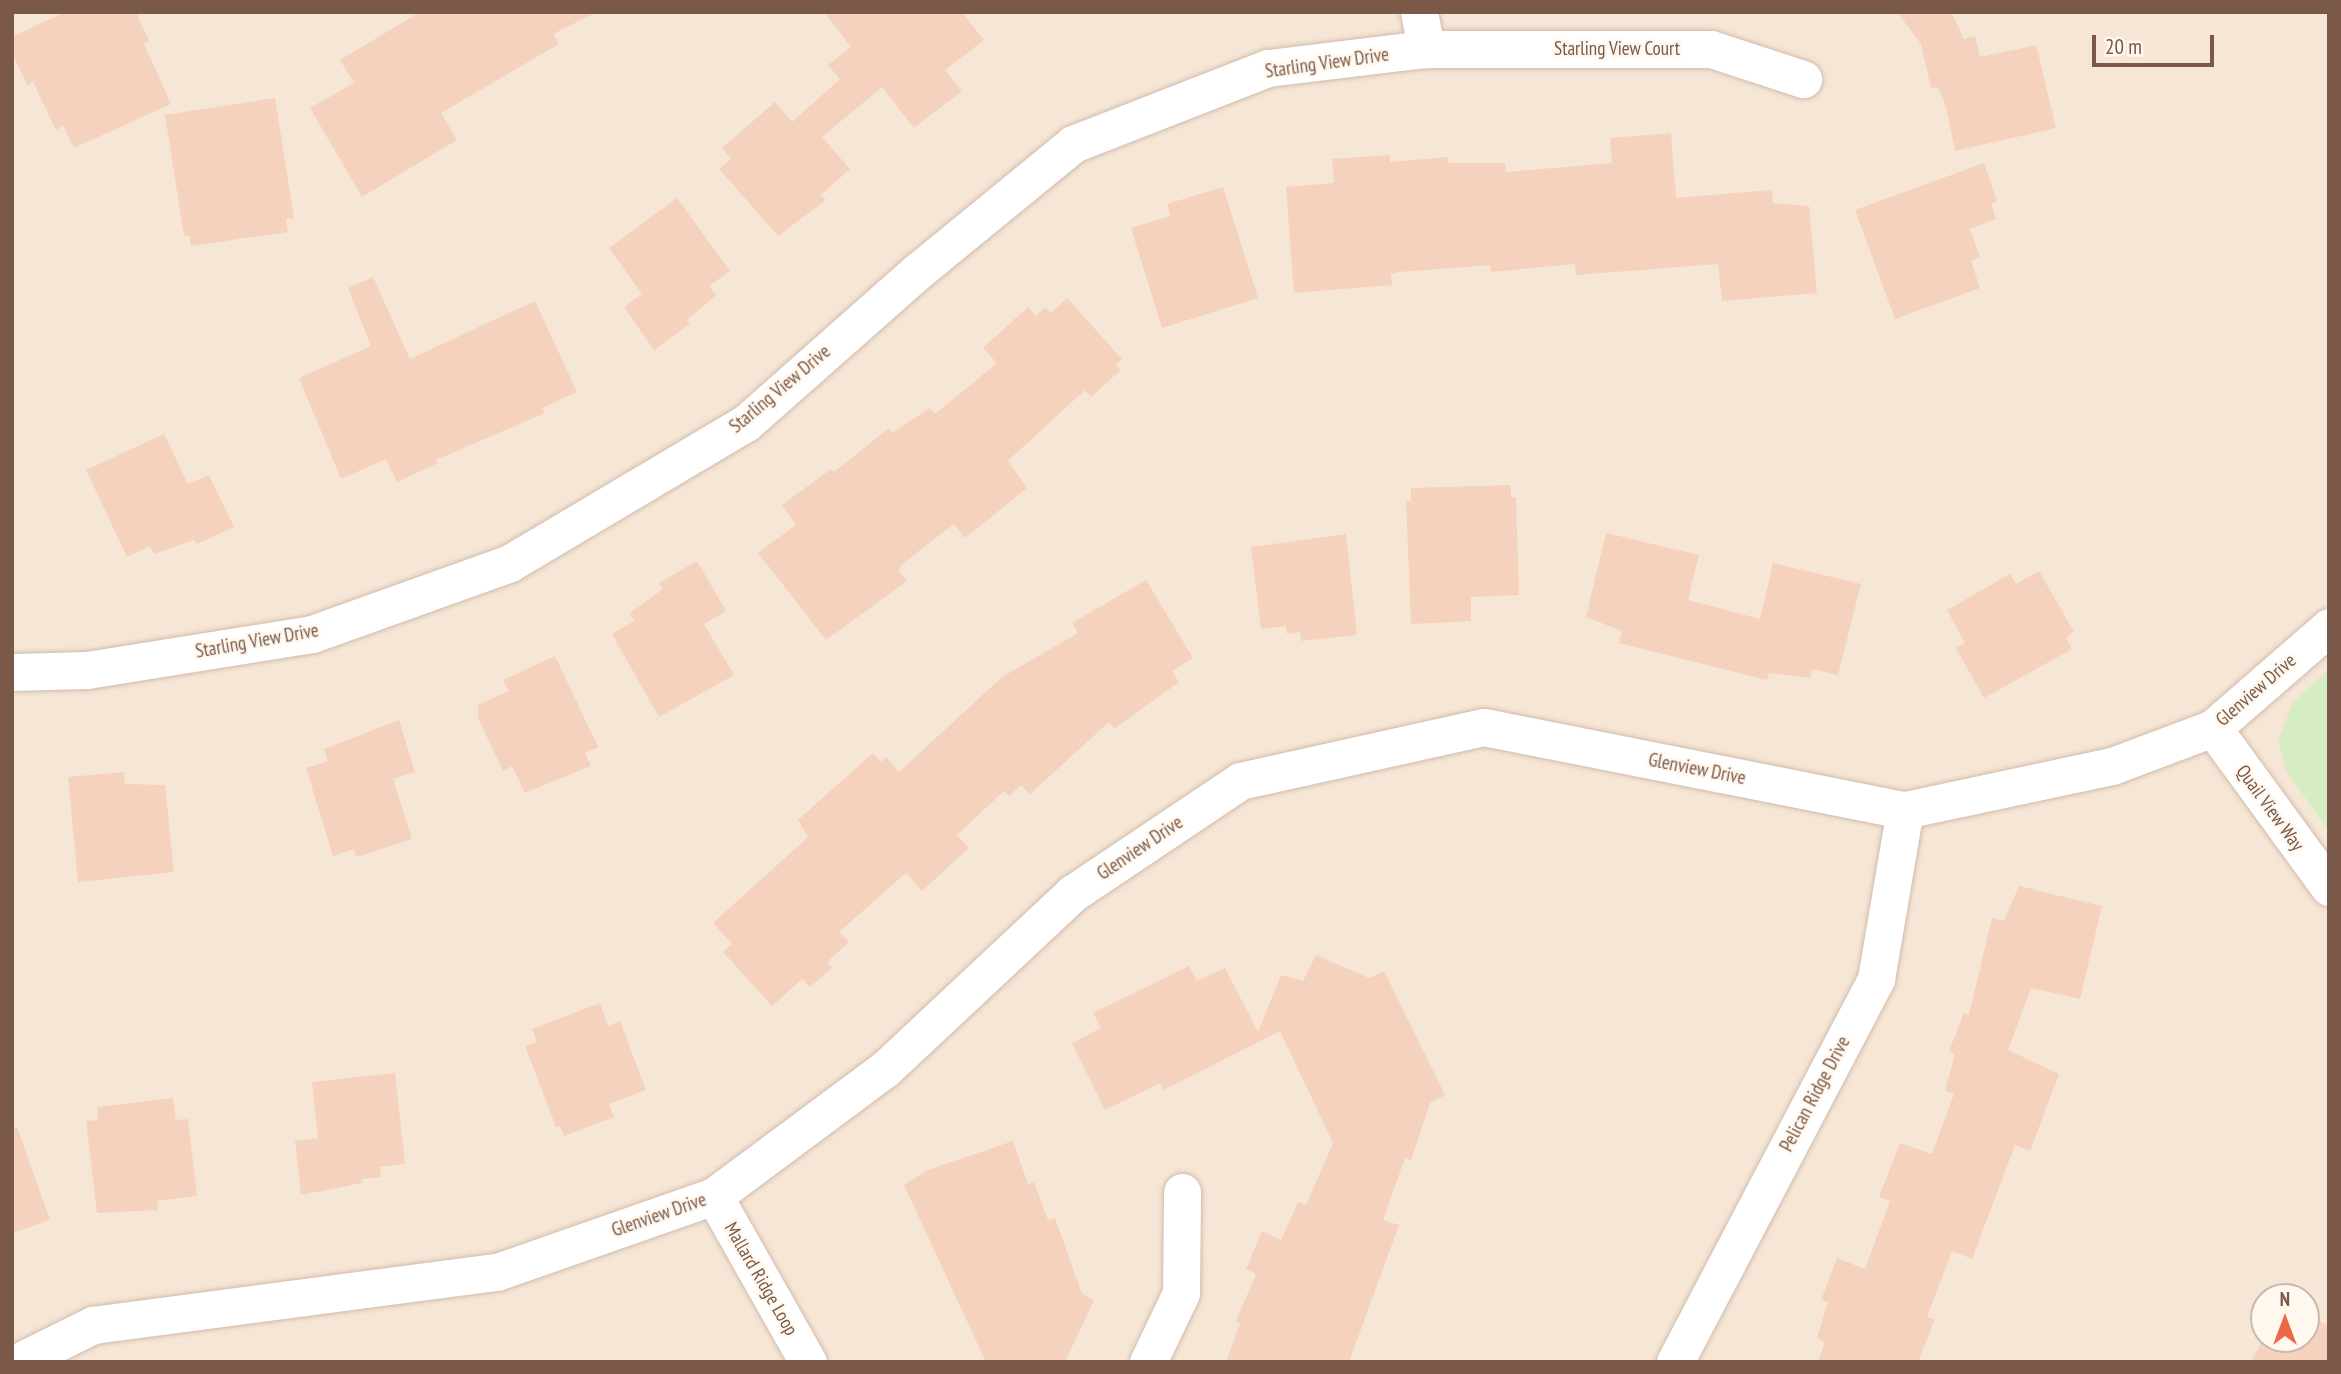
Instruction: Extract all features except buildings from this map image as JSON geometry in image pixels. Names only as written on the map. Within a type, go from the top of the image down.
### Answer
[{"type":"street","points":[[1419,12],[1426,49]]},
{"type":"street","name":"Starling View Court","points":[[1426,49],[1711,49],[1803,79]]},
{"type":"street","name":"Starling View Drive","points":[[12,672],[87,670],[312,634],[510,564],[746,423],[918,271],[1073,144],[1268,68],[1426,49]]},
{"type":"street","name":"Glenview Drive","points":[[18,1362],[93,1325],[496,1272],[714,1196],[885,1069],[1073,892],[1240,781],[1484,727],[1905,810],[2112,766],[2213,728],[2329,628]]},
{"type":"street","name":"Quail View Way","points":[[2213,728],[2329,887]]},
{"type":"street","name":"Pelican Ridge Drive","points":[[1675,1362],[1876,979],[1905,810]]},
{"type":"street","points":[[1148,1362],[1181,1293],[1182,1192]]},
{"type":"street","name":"Mallard Ridge Loop","points":[[714,1196],[808,1362]]},
{"type":"shaded area","points":[[12,12],[2329,12],[2329,1362],[12,1362]]},
{"type":"green space","points":[[2329,670],[2329,832],[2286,770],[2278,741],[2293,702]]}]
